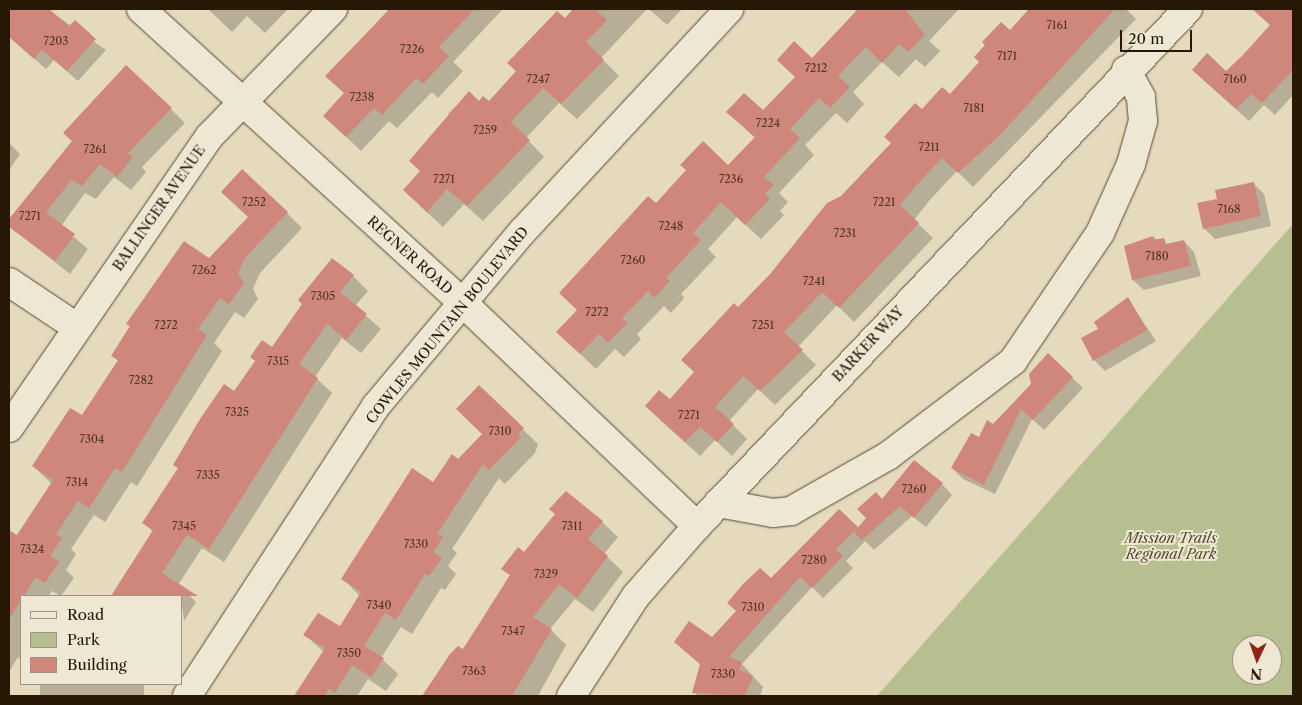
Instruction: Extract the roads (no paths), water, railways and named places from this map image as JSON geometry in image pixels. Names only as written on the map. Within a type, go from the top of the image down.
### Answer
[{"type":"street","name":"REGNER ROAD","points":[[141,9],[462,302],[697,526]]},
{"type":"street","name":"BALLINGER AVENUE","points":[[9,428],[75,326],[210,136],[244,105],[333,9]]},
{"type":"street","name":"COWLES MOUNTAIN BOULEVARD","points":[[187,696],[376,406],[462,302],[729,9]]},
{"type":"street","name":"BARKER WAY","points":[[571,696],[636,596],[697,526],[1126,70],[1188,9]]},
{"type":"street","points":[[718,503],[773,513],[791,511],[888,456],[1012,361],[1100,233],[1130,164],[1143,121],[1140,97],[1126,70]]},
{"type":"street","points":[[9,282],[75,326]]},
{"type":"park label","name":"Mission Trails Regional Park","points":[[1171,546]]}]
